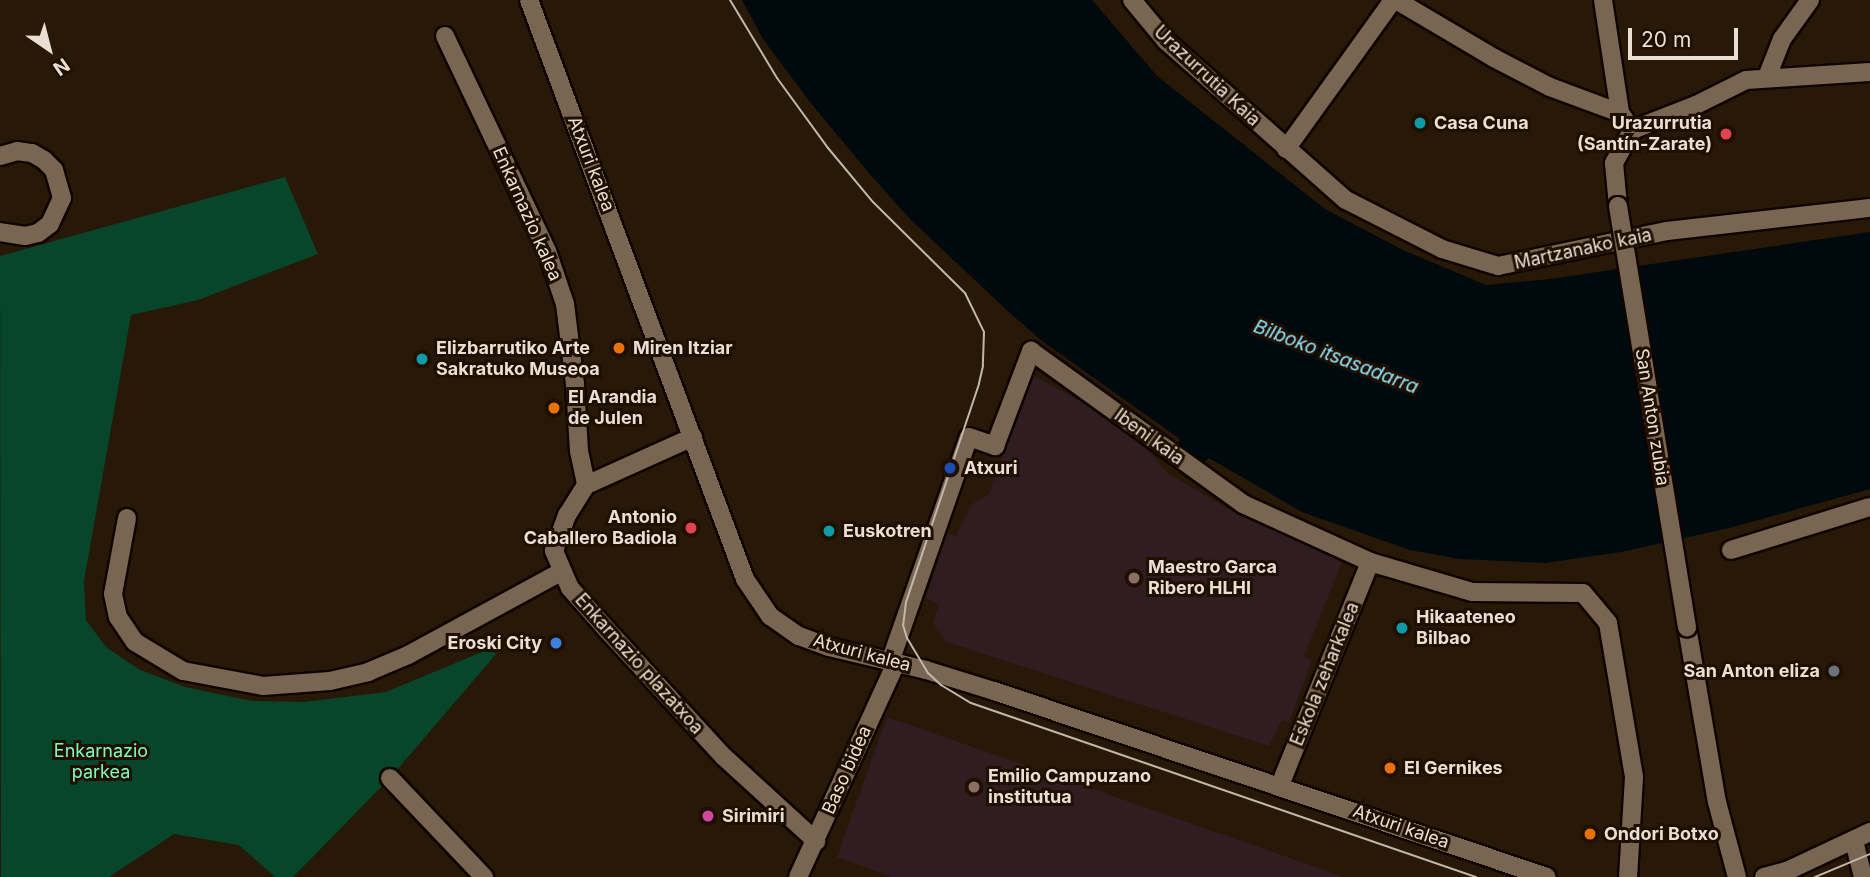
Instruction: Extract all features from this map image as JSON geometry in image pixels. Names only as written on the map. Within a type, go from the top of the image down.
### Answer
[{"type":"street","name":"Atxuri kalea","points":[[529,0],[745,579],[770,616],[799,636],[829,647],[994,691],[1547,877]]},
{"type":"street","name":"Urazurrutia Kaia","points":[[1132,0],[1166,41],[1286,149]]},
{"type":"street","points":[[1286,149],[1395,0],[1494,58],[1550,87],[1620,113]]},
{"type":"street","points":[[1603,0],[1620,113],[1632,130],[1696,105],[1746,80],[1870,72]]},
{"type":"street","points":[[1767,77],[1782,39],[1810,0]]},
{"type":"street","name":"Enkarnazio kalea","points":[[446,36],[547,251],[565,304],[575,384],[579,451],[586,485]]},
{"type":"street","name":"San Anton zubia","points":[[1632,130],[1614,163],[1618,206],[1717,802],[1737,877]]},
{"type":"street","name":"Martzanako kaia","points":[[1286,149],[1346,200],[1442,249],[1498,266],[1667,231],[1870,208]]},
{"type":"street","points":[[0,156],[17,151],[32,153],[44,160],[60,183],[62,198],[50,224],[38,233],[24,236],[0,232]]},
{"type":"street","name":"Ibeni kaia","points":[[893,662],[969,437],[995,446],[1031,351],[1243,504],[1370,562],[1472,592],[1583,593],[1608,623],[1634,777],[1628,877]]},
{"type":"street","points":[[127,518],[113,594],[118,617],[135,642],[183,671],[251,684],[330,681],[368,672],[408,654],[561,572],[554,551],[567,515],[586,485],[692,437]]},
{"type":"street","points":[[1731,550],[1870,507]]},
{"type":"street","name":"Eskola zeharkalea","points":[[1280,786],[1370,562]]},
{"type":"street","name":"Enkarnazio plazatxoa","points":[[561,572],[585,605],[724,757],[816,841]]},
{"type":"street","name":"Baso bidea","points":[[798,877],[893,662]]},
{"type":"street","points":[[390,778],[484,877]]},
{"type":"street","points":[[1764,877],[1786,874],[1870,832]]},
{"type":"street","points":[[1854,841],[1863,877]]},
{"type":"shaded area","name":"Maestro Garca Ribero HLHI","points":[[1030,374],[1090,406],[1146,447],[1167,473],[1238,515],[1344,557],[1304,656],[1312,660],[1289,723],[1282,720],[1269,746],[947,642],[933,623],[939,604],[926,598],[947,533],[956,536],[971,505],[990,493]]},
{"type":"shaded area","name":"Emilio Campuzano institutua","points":[[887,717],[1344,877],[892,877],[837,857]]},
{"type":"green space","name":"Enkarnazio parkea","points":[[285,177],[318,254],[198,300],[131,315],[84,581],[86,620],[106,647],[140,670],[185,687],[252,701],[304,702],[386,692],[489,649],[496,654],[390,778],[293,877],[275,877],[239,845],[174,834],[109,877],[1,877],[0,256]]},
{"type":"water","name":"Bilboko itsasadarra","points":[[742,0],[1092,0],[1157,76],[1325,209],[1403,250],[1486,285],[1550,279],[1870,232],[1870,489],[1729,528],[1621,552],[1545,563],[1460,559],[1410,550],[1302,512],[1209,458],[1204,463],[1177,446],[1180,439],[1042,341],[1010,313],[910,219],[869,173],[810,102],[763,39]]},
{"type":"tram line","points":[[730,0],[777,78],[828,148],[873,202],[965,293],[984,332],[983,366],[979,384],[906,602],[903,625],[907,638],[928,673],[941,685],[971,703],[1476,877]]},
{"type":"tram line","points":[[1815,877],[1870,854]]},
{"type":"place","name":"Casa Cuna","points":[[1420,123]]},
{"type":"place","name":"Urazurrutia (Santín-Zarate)","points":[[1726,134]]},
{"type":"place","name":"Miren Itziar","points":[[619,348]]},
{"type":"place","name":"Elizbarrutiko Arte Sakratuko Museoa","points":[[422,359]]},
{"type":"place","name":"El Arandia de Julen","points":[[554,408]]},
{"type":"place","name":"Atxuri","points":[[950,468]]},
{"type":"place","name":"Antonio Caballero Badiola","points":[[691,528]]},
{"type":"place","name":"Euskotren","points":[[829,531]]},
{"type":"place","name":"Maestro Garca Ribero HLHI","points":[[1134,578]]},
{"type":"place","name":"Hikaateneo Bilbao","points":[[1402,628]]},
{"type":"place","name":"Eroski City","points":[[556,643]]},
{"type":"place","name":"San Anton eliza","points":[[1834,671]]},
{"type":"place","name":"El Gernikes","points":[[1390,768]]},
{"type":"place","name":"Emilio Campuzano institutua","points":[[974,787]]},
{"type":"place","name":"Sirimiri","points":[[708,816]]},
{"type":"place","name":"Ondori Botxo","points":[[1590,834]]}]
